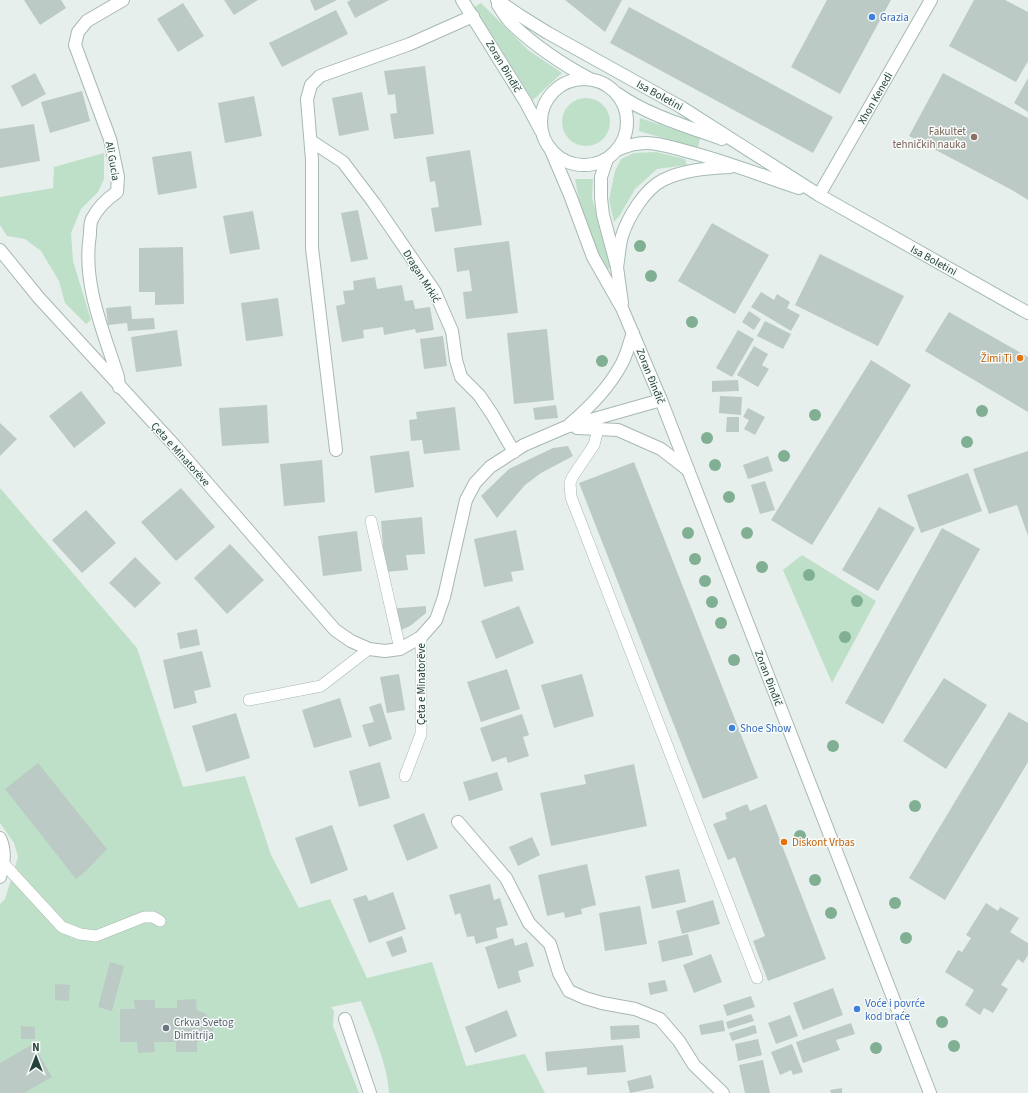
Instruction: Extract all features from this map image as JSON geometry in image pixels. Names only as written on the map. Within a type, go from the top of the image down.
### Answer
[{"type":"street","name":"Ali Gucia","points":[[119,387],[118,377],[94,301],[89,276],[87,250],[92,219],[104,202],[117,192],[118,177],[110,139],[75,45],[78,32],[87,21],[123,0]]},
{"type":"street","name":"Zoran Đinđič","points":[[462,0],[525,101],[543,133],[570,195],[593,257],[622,308],[633,333],[661,400],[930,1093]]},
{"type":"street","points":[[494,0],[511,22],[529,38],[569,68],[591,80]]},
{"type":"street","name":"Isa Boletini","points":[[497,0],[548,33],[681,107],[819,195],[1028,313]]},
{"type":"street","name":"Xhon Kenedi","points":[[819,195],[931,0]]},
{"type":"street","points":[[336,450],[312,248],[312,160],[307,99],[311,85],[320,76],[410,44],[473,16]]},
{"type":"street","name":"Zoran Đinđič","points":[[543,133],[542,119],[545,106],[552,94],[564,85],[577,80],[591,80],[602,83],[611,89],[620,99],[626,111],[627,125],[624,138],[617,150],[607,159],[595,164],[582,165],[570,163],[559,157],[550,148]]},
{"type":"street","points":[[611,89],[628,102],[644,109],[746,148]]},
{"type":"street","name":"Dragan Mrkić","points":[[311,141],[343,162],[374,203],[435,292],[452,331],[456,360],[461,377],[479,395],[514,452]]},
{"type":"street","name":"Isa Boletini","points":[[617,150],[629,145],[647,143],[665,146],[736,166],[819,195]]},
{"type":"street","name":"Zoran Đinđič","points":[[607,159],[601,176],[601,198],[603,215],[617,267],[622,308]]},
{"type":"street","points":[[617,267],[622,237],[636,206],[648,192],[662,180],[681,173],[736,166]]},
{"type":"street","name":"Çeta e Minatorëve","points":[[0,250],[39,298],[119,387],[175,446],[335,630],[351,641],[369,649],[385,651],[400,649],[421,637],[436,620],[444,597],[466,500],[475,483],[490,467],[524,445],[566,427],[661,400]]},
{"type":"street","name":"Çeta e Minatorëve","points":[[566,427],[593,404],[608,386],[622,364],[633,333]]},
{"type":"street","name":"Çeta e Minatorëve","points":[[566,427],[618,430],[661,449],[688,470]]},
{"type":"street","points":[[458,822],[506,878],[529,923],[550,944],[559,973],[569,991],[584,998],[635,1009],[660,1019],[679,1041],[694,1065],[723,1093]]},
{"type":"street","points":[[0,838],[4,846],[4,864],[0,877]]},
{"type":"street","points":[[345,1019],[370,1093]]},
{"type":"lane","points":[[598,429],[594,445],[573,476],[570,483],[571,497],[757,978]]},
{"type":"lane","name":"Çeta e Minatorëve","points":[[371,521],[400,649]]},
{"type":"lane","name":"Çeta e Minatorëve","points":[[405,776],[421,734],[421,637]]},
{"type":"lane","points":[[249,700],[321,686],[369,649]]},
{"type":"lane","points":[[4,864],[62,927],[80,934],[96,936],[144,917],[152,917],[160,921]]},
{"type":"green space","points":[[481,3],[528,50],[562,73],[533,100],[474,7]]},
{"type":"green space","points":[[581,98],[591,98],[600,102],[606,108],[609,113],[609,131],[600,142],[591,146],[581,146],[572,142],[566,136],[562,127],[562,117],[566,108],[572,102]]},
{"type":"green space","points":[[640,118],[700,138],[698,148],[639,131]]},
{"type":"green space","points":[[656,152],[685,159],[687,165],[657,169],[635,189],[620,215],[614,222],[609,200],[615,171],[621,159],[634,153]]},
{"type":"green space","points":[[104,153],[104,179],[98,192],[81,209],[71,233],[73,261],[91,320],[86,324],[65,303],[59,281],[41,251],[25,239],[7,236],[0,225],[0,197],[53,188],[54,167]]},
{"type":"green space","points":[[575,179],[593,179],[592,198],[611,268],[604,270],[580,204]]},
{"type":"green space","points":[[0,488],[137,648],[183,787],[245,776],[271,855],[299,908],[330,899],[367,978],[432,962],[466,1066],[525,1054],[545,1093],[389,1093],[386,1071],[361,1001],[331,1007],[334,1011],[333,1026],[359,1093],[0,1093],[0,904],[5,899],[18,857],[14,843],[0,823]]},
{"type":"green space","points":[[802,555],[876,601],[832,683],[783,570]]},
{"type":"building","points":[[24,0],[61,0],[66,8],[40,25]]},
{"type":"building","points":[[224,0],[258,0],[234,15]]},
{"type":"building","points":[[310,0],[337,0],[315,11]]},
{"type":"building","points":[[351,0],[389,0],[355,18],[347,2]]},
{"type":"building","points":[[565,0],[622,0],[605,32]]},
{"type":"building","points":[[827,0],[891,0],[840,94],[791,67]]},
{"type":"building","points":[[974,0],[1005,0],[1028,12],[1028,61],[1016,82],[949,46]]},
{"type":"building","points":[[183,3],[204,36],[178,52],[157,19]]},
{"type":"building","points":[[629,7],[833,117],[813,153],[610,43]]},
{"type":"building","points":[[336,10],[348,34],[282,67],[269,43]]},
{"type":"building","points":[[425,66],[434,134],[394,139],[390,114],[397,113],[395,94],[388,95],[384,71]]},
{"type":"building","points":[[35,73],[46,94],[22,107],[11,86]]},
{"type":"building","points":[[943,73],[1028,118],[1028,200],[1012,190],[909,136]]},
{"type":"building","points":[[1028,78],[1028,112],[1014,103]]},
{"type":"building","points":[[82,91],[90,121],[50,133],[41,102]]},
{"type":"building","points":[[362,92],[369,130],[339,136],[332,98]]},
{"type":"building","points":[[254,96],[262,136],[225,143],[218,103]]},
{"type":"building","points":[[34,124],[40,161],[0,168],[0,129]]},
{"type":"building","points":[[470,150],[482,225],[435,232],[431,208],[439,207],[435,181],[430,182],[426,157]]},
{"type":"building","points":[[191,151],[197,188],[158,195],[152,157]]},
{"type":"building","points":[[358,210],[368,259],[351,262],[341,213]]},
{"type":"building","points":[[253,211],[260,249],[230,254],[223,216]]},
{"type":"building","points":[[712,223],[769,255],[735,314],[678,281]]},
{"type":"building","points":[[509,241],[518,313],[466,319],[463,292],[472,291],[469,270],[457,272],[454,248]]},
{"type":"building","points":[[183,247],[184,304],[155,305],[155,292],[139,292],[139,248]]},
{"type":"building","points":[[820,254],[904,296],[878,346],[795,305]]},
{"type":"building","points":[[375,277],[377,289],[402,285],[405,301],[413,300],[415,309],[430,307],[434,330],[416,333],[415,329],[384,335],[383,327],[363,330],[364,338],[342,342],[336,306],[345,304],[343,291],[354,290],[353,281]]},
{"type":"building","points":[[761,292],[774,300],[777,294],[790,302],[787,308],[800,315],[791,331],[751,307]]},
{"type":"building","points":[[278,298],[283,336],[246,341],[241,303]]},
{"type":"building","points":[[131,306],[132,319],[154,318],[155,329],[128,331],[127,323],[108,325],[106,308]]},
{"type":"building","points":[[749,311],[761,319],[754,330],[742,322]]},
{"type":"building","points":[[949,312],[1028,357],[1028,412],[925,351]]},
{"type":"building","points":[[765,321],[791,334],[783,349],[757,336]]},
{"type":"building","points":[[547,329],[554,400],[514,404],[507,333]]},
{"type":"building","points":[[177,330],[182,366],[136,372],[131,337]]},
{"type":"building","points":[[738,330],[754,339],[732,377],[716,368]]},
{"type":"building","points":[[443,336],[447,366],[424,369],[420,339]]},
{"type":"building","points":[[754,346],[768,354],[762,365],[769,369],[758,387],[737,375]]},
{"type":"building","points":[[871,360],[911,385],[812,545],[771,520]]},
{"type":"building","points":[[738,380],[739,391],[712,392],[712,381]]},
{"type":"building","points":[[81,391],[106,423],[74,448],[49,416]]},
{"type":"building","points":[[720,396],[742,397],[741,415],[719,413]]},
{"type":"building","points":[[267,405],[269,443],[222,446],[219,408]]},
{"type":"building","points":[[556,405],[558,418],[535,420],[533,408]]},
{"type":"building","points":[[455,407],[460,450],[424,454],[422,440],[411,441],[409,420],[417,419],[416,412]]},
{"type":"building","points":[[748,408],[765,417],[755,435],[744,429],[749,420],[743,417]]},
{"type":"building","points":[[727,417],[739,417],[739,432],[726,432]]},
{"type":"building","points":[[0,423],[17,439],[0,456]]},
{"type":"building","points":[[568,446],[573,456],[541,473],[525,485],[497,518],[481,496],[509,469],[553,448]]},
{"type":"building","points":[[409,451],[414,487],[375,493],[370,456]]},
{"type":"building","points":[[1028,451],[1028,536],[1017,505],[989,514],[973,469]]},
{"type":"building","points":[[768,456],[773,471],[748,479],[743,465]]},
{"type":"building","points":[[322,460],[325,502],[284,506],[280,464]]},
{"type":"building","points":[[634,462],[758,778],[703,799],[579,483]]},
{"type":"building","points":[[968,473],[982,511],[921,533],[907,495]]},
{"type":"building","points":[[765,481],[775,510],[760,514],[751,485]]},
{"type":"building","points":[[181,488],[215,527],[176,561],[141,522]]},
{"type":"building","points":[[879,507],[915,528],[878,591],[842,570]]},
{"type":"building","points":[[86,510],[116,543],[82,573],[52,540]]},
{"type":"building","points":[[422,517],[425,554],[406,555],[408,570],[385,572],[381,521]]},
{"type":"building","points":[[942,528],[980,549],[883,724],[845,703]]},
{"type":"building","points":[[516,530],[524,570],[511,572],[513,581],[484,587],[474,539]]},
{"type":"building","points":[[357,531],[362,571],[323,576],[318,536]]},
{"type":"building","points":[[230,544],[264,580],[227,614],[194,578]]},
{"type":"building","points":[[135,557],[161,583],[135,608],[109,583]]},
{"type":"building","points":[[426,606],[426,613],[410,626],[390,635],[388,609]]},
{"type":"building","points":[[519,606],[534,643],[496,659],[481,621]]},
{"type":"building","points":[[197,629],[200,645],[180,649],[177,633]]},
{"type":"building","points":[[202,651],[211,687],[194,691],[197,703],[174,709],[163,660]]},
{"type":"building","points":[[507,669],[520,709],[481,722],[467,682]]},
{"type":"building","points":[[399,674],[405,710],[387,713],[380,677]]},
{"type":"building","points":[[582,674],[594,716],[554,728],[541,685]]},
{"type":"building","points":[[944,678],[987,705],[946,769],[903,741]]},
{"type":"building","points":[[340,698],[352,737],[314,748],[302,710]]},
{"type":"building","points":[[381,703],[392,739],[369,747],[362,725],[374,722],[369,707]]},
{"type":"building","points":[[1009,712],[1028,723],[1028,762],[945,900],[909,878]]},
{"type":"building","points":[[236,713],[250,758],[206,772],[192,726]]},
{"type":"building","points":[[522,714],[529,735],[523,737],[529,756],[508,763],[506,757],[492,762],[480,728]]},
{"type":"building","points":[[380,762],[390,798],[359,807],[349,771]]},
{"type":"building","points":[[38,763],[107,849],[86,871],[76,879],[5,789]]},
{"type":"building","points":[[634,764],[647,826],[551,846],[540,793],[586,784],[584,775]]},
{"type":"building","points":[[497,772],[503,790],[469,801],[463,782]]},
{"type":"building","points":[[747,804],[750,811],[766,804],[826,959],[768,981],[753,941],[765,936],[735,857],[728,860],[713,824],[727,819],[725,813]]},
{"type":"building","points":[[424,813],[438,848],[407,861],[393,825]]},
{"type":"building","points":[[332,825],[348,870],[311,884],[295,838]]},
{"type":"building","points":[[532,837],[540,855],[518,866],[509,847]]},
{"type":"building","points":[[587,864],[596,905],[581,909],[582,914],[565,918],[564,912],[547,916],[538,875]]},
{"type":"building","points":[[679,869],[686,902],[652,909],[645,876]]},
{"type":"building","points":[[490,884],[494,900],[500,898],[508,925],[496,928],[498,938],[476,944],[474,936],[467,937],[460,913],[455,915],[449,895]]},
{"type":"building","points":[[393,892],[406,929],[369,943],[353,899],[366,895],[369,901]]},
{"type":"building","points":[[713,900],[720,924],[682,934],[676,911]]},
{"type":"building","points":[[986,903],[998,911],[1000,907],[1019,918],[1010,932],[1028,943],[1028,955],[1023,963],[1018,959],[1001,985],[1008,989],[993,1013],[984,1008],[980,1015],[965,1005],[974,990],[945,972],[958,950],[962,952],[971,938],[966,935]]},
{"type":"building","points":[[640,906],[647,944],[605,951],[599,913]]},
{"type":"building","points":[[688,934],[693,955],[662,962],[658,941]]},
{"type":"building","points":[[402,936],[407,952],[392,957],[386,942]]},
{"type":"building","points":[[513,938],[515,946],[527,942],[534,966],[518,971],[521,982],[498,989],[485,947]]},
{"type":"building","points":[[711,954],[722,982],[694,993],[683,965]]},
{"type":"building","points":[[110,962],[124,966],[112,1011],[98,1007]]},
{"type":"building","points":[[665,980],[668,991],[650,995],[648,983]]},
{"type":"building","points":[[55,984],[70,985],[69,1001],[55,1000]]},
{"type":"building","points":[[833,988],[843,1015],[803,1030],[793,1003]]},
{"type":"building","points":[[751,996],[755,1007],[727,1016],[723,1005]]},
{"type":"building","name":"Crkva Svetog Dimitrija","points":[[196,999],[197,1011],[205,1013],[212,1021],[213,1030],[208,1039],[197,1042],[197,1052],[176,1052],[176,1042],[154,1042],[155,1052],[138,1053],[137,1042],[120,1042],[120,1009],[135,1009],[134,1000],[155,1000],[155,1008],[177,1008],[177,1000]]},
{"type":"building","points":[[507,1010],[517,1036],[475,1053],[465,1027]]},
{"type":"building","points":[[751,1014],[754,1021],[728,1029],[726,1022]]},
{"type":"building","points":[[790,1015],[798,1036],[776,1044],[768,1023]]},
{"type":"building","points":[[723,1020],[725,1031],[701,1035],[699,1025]]},
{"type":"building","points":[[851,1023],[855,1034],[836,1040],[840,1050],[803,1063],[796,1042]]},
{"type":"building","points":[[639,1025],[640,1038],[611,1040],[610,1026]]},
{"type":"building","points":[[755,1025],[757,1033],[732,1041],[729,1033]]},
{"type":"building","points":[[21,1026],[35,1027],[35,1039],[21,1039]]},
{"type":"building","points":[[758,1039],[762,1055],[738,1061],[735,1044]]},
{"type":"building","points":[[33,1044],[52,1077],[24,1093],[0,1093],[0,1063]]},
{"type":"building","points":[[792,1044],[803,1072],[793,1075],[791,1070],[780,1075],[771,1052]]},
{"type":"building","points":[[623,1045],[626,1072],[587,1075],[587,1067],[547,1071],[545,1052]]},
{"type":"building","points":[[763,1060],[770,1093],[745,1093],[739,1065]]},
{"type":"building","points":[[651,1075],[654,1088],[630,1093],[627,1081]]},
{"type":"building","points":[[842,1088],[842,1093],[831,1093],[830,1090]]},
{"type":"place","name":"Grazia","points":[[872,17]]},
{"type":"place","name":"Fakultet tehničkih nauka","points":[[974,137]]},
{"type":"place","name":"Žimi Ti","points":[[1020,358]]},
{"type":"place","name":"Shoe Show","points":[[732,728]]},
{"type":"place","name":"Diskont Vrbas","points":[[784,842]]},
{"type":"place","name":"Voće i povrće kod braće","points":[[857,1009]]},
{"type":"place","name":"Crkva Svetog Dimitrija","points":[[166,1028]]}]
